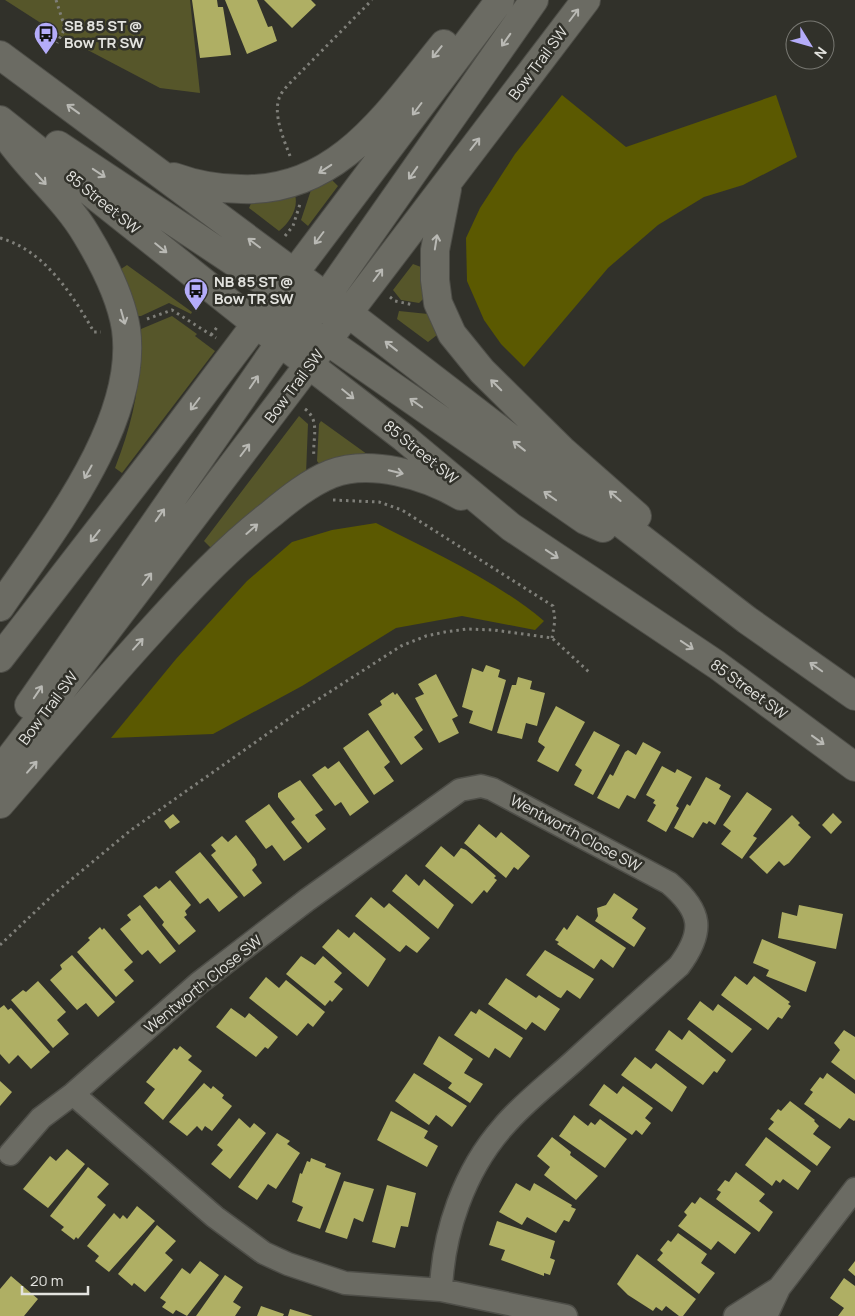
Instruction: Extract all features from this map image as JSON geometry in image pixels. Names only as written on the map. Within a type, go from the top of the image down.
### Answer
[{"type":"main road","points":[[154,169],[191,183],[226,189],[254,190],[292,184],[318,174],[346,155],[387,115],[477,0]]},
{"type":"main road","name":"Bow Trail SW","points":[[0,771],[310,364],[301,313],[500,0]]},
{"type":"main road","points":[[0,746],[301,313],[534,0]]},
{"type":"main road","name":"Bow Trail SW","points":[[0,658],[167,442],[255,323],[301,313],[348,313],[586,0]]},
{"type":"main road","name":"85 Street SW","points":[[0,55],[154,169],[301,313],[310,364],[403,437],[511,527],[717,665],[855,766]]},
{"type":"main road","points":[[0,106],[301,313],[585,520],[655,550]]},
{"type":"main road","name":"85 Street SW","points":[[0,120],[255,323],[301,313],[348,313],[655,550],[855,696]]},
{"type":"main road","points":[[0,127],[27,165],[72,213],[86,234],[118,300],[126,335],[126,365],[119,402],[106,438],[67,507],[0,607]]},
{"type":"main road","points":[[452,174],[443,204],[435,250],[438,303],[452,334],[495,384],[562,450],[633,512],[711,592]]},
{"type":"main road","points":[[0,804],[133,650],[198,580],[258,523],[320,479],[332,474],[370,467],[396,471],[450,489],[511,527]]},
{"type":"street","name":"Wentworth Close SW","points":[[10,1154],[41,1118],[73,1094],[199,983],[307,900],[451,795],[460,790],[481,786],[503,793],[670,883],[688,900],[696,918],[696,935],[691,949],[679,966],[516,1112],[490,1144],[474,1168],[453,1220],[442,1269],[441,1290]]},
{"type":"street","points":[[73,1094],[214,1217],[264,1253],[303,1270],[345,1283],[441,1290],[566,1316]]},
{"type":"street","points":[[766,1316],[779,1288],[855,1189]]},
{"type":"street","points":[[735,1316],[779,1288]]},
{"type":"path","points":[[56,0],[65,28],[57,43]]},
{"type":"path","points":[[289,153],[281,127],[278,107],[279,97],[290,83],[372,0]]},
{"type":"path","points":[[293,226],[301,201]]},
{"type":"path","points":[[0,238],[18,242],[39,258],[58,278],[94,332],[110,331]]},
{"type":"path","points":[[395,301],[418,306]]},
{"type":"path","points":[[144,320],[172,310],[211,335]]},
{"type":"path","points":[[311,414],[315,422],[313,453]]},
{"type":"path","points":[[327,495],[332,500],[379,502],[402,510],[553,606],[555,620],[552,638]]},
{"type":"path","points":[[0,945],[55,893],[131,830],[286,720],[401,646],[426,636],[467,629],[494,630],[552,638],[589,672]]},
{"type":"shaded area","points":[[5,0],[190,0],[200,93],[160,88],[61,36]]},
{"type":"shaded area","points":[[562,95],[626,147],[776,95],[797,157],[743,185],[704,197],[658,225],[608,268],[524,367],[501,344],[484,320],[467,281],[466,238],[480,208],[515,154]]},
{"type":"shaded area","points":[[332,180],[338,186],[308,226],[301,220],[311,190]]},
{"type":"shaded area","points":[[295,195],[296,205],[292,215],[279,231],[249,208],[253,199]]},
{"type":"shaded area","points":[[413,264],[421,267],[425,297],[419,303],[401,300],[393,290]]},
{"type":"shaded area","points":[[127,265],[192,312],[191,314],[169,303],[141,316],[135,316],[118,271]]},
{"type":"shaded area","points":[[399,311],[428,314],[437,335],[428,342],[397,319]]},
{"type":"shaded area","points":[[172,316],[197,334],[195,336],[215,351],[122,473],[115,468],[127,434],[135,402],[139,369],[138,334],[141,329]]},
{"type":"shaded area","points":[[299,416],[308,424],[306,474],[212,549],[204,541]]},
{"type":"shaded area","points":[[321,421],[371,457],[321,466],[317,461],[319,424]]},
{"type":"shaded area","points":[[376,523],[441,556],[505,592],[544,621],[535,630],[462,616],[396,628],[302,686],[213,734],[111,738],[176,659],[247,581],[292,542],[332,530]]},
{"type":"building","points":[[192,0],[217,0],[218,7],[223,7],[231,55],[200,58]]},
{"type":"building","points":[[225,0],[257,0],[268,27],[272,26],[277,41],[247,54]]},
{"type":"building","points":[[264,0],[311,0],[316,5],[292,28]]},
{"type":"building","points":[[486,665],[500,670],[498,677],[506,680],[492,731],[469,723],[473,711],[462,707],[472,668],[483,672]]},
{"type":"building","points":[[436,674],[458,716],[452,719],[459,733],[439,743],[415,698],[424,694],[418,684]]},
{"type":"building","points":[[518,677],[532,681],[530,689],[545,693],[537,726],[526,723],[522,739],[497,733],[512,685],[516,685]]},
{"type":"building","points":[[393,692],[395,695],[397,693],[423,730],[414,737],[423,749],[401,765],[368,714],[382,705],[380,701]]},
{"type":"building","points":[[556,706],[585,722],[558,772],[537,761],[545,747],[538,742],[539,738]]},
{"type":"building","points":[[368,730],[390,762],[384,767],[394,781],[374,795],[343,748]]},
{"type":"building","points":[[594,731],[620,745],[593,795],[574,785],[582,770],[575,765]]},
{"type":"building","points":[[643,742],[661,752],[635,799],[627,795],[619,809],[597,798],[610,774],[613,776],[625,752],[628,750],[636,755]]},
{"type":"building","points":[[339,761],[369,802],[350,816],[341,802],[335,806],[312,775],[325,766],[328,769]]},
{"type":"building","points":[[662,766],[675,773],[677,769],[692,777],[676,806],[679,808],[666,832],[647,821],[656,805],[653,803],[655,800],[646,795]]},
{"type":"building","points":[[706,777],[721,785],[719,789],[731,796],[715,825],[709,821],[707,824],[703,822],[693,838],[674,828],[687,804],[690,806]]},
{"type":"building","points":[[300,780],[323,810],[315,815],[326,829],[308,843],[291,822],[295,819],[278,797],[278,793]]},
{"type":"building","points":[[747,792],[772,809],[753,836],[757,838],[742,859],[721,844],[731,831],[723,825]]},
{"type":"building","points":[[269,804],[302,848],[284,861],[272,845],[266,849],[245,821]]},
{"type":"building","points":[[833,813],[842,822],[831,834],[822,825]]},
{"type":"building","points":[[173,814],[180,822],[170,829],[164,821]]},
{"type":"building","points":[[792,815],[800,823],[798,825],[811,837],[789,863],[784,866],[779,861],[767,874],[749,857]]},
{"type":"building","points":[[479,824],[496,838],[501,832],[530,856],[518,870],[514,867],[506,878],[464,843]]},
{"type":"building","points":[[236,835],[255,859],[257,865],[252,870],[262,883],[244,897],[211,855],[216,851],[211,845],[222,836],[228,842]]},
{"type":"building","points":[[441,846],[454,857],[461,848],[466,850],[496,876],[494,878],[497,880],[487,893],[484,890],[472,904],[425,866]]},
{"type":"building","points":[[200,852],[238,897],[219,912],[208,898],[200,904],[175,872]]},
{"type":"building","points":[[406,874],[419,886],[424,879],[454,905],[438,929],[392,891]]},
{"type":"building","points":[[170,880],[191,905],[185,911],[187,915],[184,917],[196,931],[179,945],[162,925],[164,922],[143,896],[156,886],[159,889]]},
{"type":"building","points":[[614,893],[638,909],[632,918],[646,928],[634,947],[595,921],[598,916],[597,908],[606,905]]},
{"type":"building","points":[[371,897],[384,908],[389,903],[430,938],[417,953],[406,945],[400,952],[398,951],[355,916]]},
{"type":"building","points":[[140,905],[176,951],[160,964],[148,950],[142,955],[120,929],[131,920],[127,915]]},
{"type":"building","points":[[799,905],[843,914],[836,949],[778,938],[782,912],[797,916]]},
{"type":"building","points":[[577,915],[626,948],[613,968],[601,959],[594,969],[557,944],[559,942],[555,940],[564,927],[567,930]]},
{"type":"building","points":[[100,927],[102,930],[104,928],[133,962],[124,970],[134,981],[116,997],[77,952]]},
{"type":"building","points":[[338,929],[349,938],[354,932],[386,959],[368,987],[322,947]]},
{"type":"building","points":[[762,939],[816,962],[806,992],[766,976],[769,970],[753,963]]},
{"type":"building","points":[[545,950],[594,979],[580,999],[567,990],[561,998],[558,997],[526,975]]},
{"type":"building","points":[[72,955],[115,1002],[98,1017],[86,1003],[77,1010],[50,980],[62,969],[60,965]]},
{"type":"building","points":[[301,956],[315,965],[323,956],[342,973],[334,982],[343,989],[332,1002],[330,1000],[325,1006],[286,974]]},
{"type":"building","points":[[735,976],[747,985],[754,976],[790,1002],[788,1004],[791,1006],[782,1019],[778,1017],[768,1030],[721,995]]},
{"type":"building","points":[[266,977],[279,988],[286,980],[325,1012],[313,1027],[308,1023],[297,1036],[249,998]]},
{"type":"building","points":[[506,978],[536,998],[539,995],[560,1009],[545,1031],[532,1022],[526,1030],[488,1004]]},
{"type":"building","points":[[38,981],[66,1012],[57,1020],[69,1034],[53,1048],[11,1000],[23,990],[26,992]]},
{"type":"building","points":[[700,1001],[713,1011],[718,1004],[752,1029],[732,1053],[687,1019]]},
{"type":"building","points":[[4,1005],[8,1010],[11,1008],[50,1052],[31,1069],[18,1055],[9,1064],[0,1054],[0,1008]]},
{"type":"building","points":[[231,1008],[245,1018],[249,1013],[278,1037],[268,1049],[265,1047],[256,1057],[216,1027]]},
{"type":"building","points":[[479,1009],[523,1038],[510,1058],[495,1048],[489,1058],[454,1035],[471,1011],[476,1014]]},
{"type":"building","points":[[669,1030],[682,1040],[689,1030],[726,1060],[717,1073],[714,1071],[703,1085],[655,1050]]},
{"type":"building","points":[[844,1030],[855,1037],[855,1080],[831,1062],[840,1050],[834,1043]]},
{"type":"building","points":[[439,1036],[473,1059],[464,1073],[483,1084],[470,1103],[448,1088],[452,1083],[423,1064]]},
{"type":"building","points":[[180,1046],[192,1056],[188,1060],[202,1071],[163,1120],[144,1103],[155,1089],[146,1082],[174,1048],[177,1050]]},
{"type":"building","points":[[635,1057],[651,1069],[656,1063],[687,1087],[672,1112],[621,1075]]},
{"type":"building","points":[[414,1073],[467,1106],[452,1127],[436,1115],[429,1125],[395,1101]]},
{"type":"building","points":[[827,1073],[855,1094],[855,1120],[849,1118],[840,1129],[804,1104],[813,1092],[810,1090],[820,1077],[823,1079]]},
{"type":"building","points":[[0,1081],[12,1092],[0,1106]]},
{"type":"building","points":[[204,1083],[211,1089],[213,1086],[224,1095],[222,1098],[232,1106],[212,1131],[205,1126],[202,1131],[197,1126],[187,1136],[169,1122]]},
{"type":"building","points":[[604,1084],[617,1094],[623,1086],[653,1108],[645,1118],[651,1123],[642,1135],[636,1130],[632,1135],[589,1105]]},
{"type":"building","points":[[790,1101],[815,1120],[819,1126],[813,1134],[831,1147],[817,1166],[768,1129],[774,1122],[770,1119],[778,1109],[781,1111]]},
{"type":"building","points":[[391,1111],[428,1131],[424,1138],[438,1146],[427,1167],[377,1140]]},
{"type":"building","points":[[574,1115],[588,1126],[591,1122],[595,1125],[600,1119],[627,1139],[605,1168],[559,1136]]},
{"type":"building","points":[[239,1118],[250,1128],[254,1123],[266,1133],[230,1179],[211,1164],[223,1150],[217,1145]]},
{"type":"building","points":[[277,1133],[290,1141],[287,1144],[300,1153],[276,1189],[268,1184],[257,1200],[238,1187]]},
{"type":"building","points":[[552,1137],[571,1152],[570,1155],[598,1176],[576,1200],[544,1175],[550,1167],[537,1156]]},
{"type":"building","points":[[766,1137],[811,1171],[798,1190],[783,1179],[780,1183],[776,1180],[772,1186],[745,1165]]},
{"type":"building","points":[[67,1149],[85,1164],[48,1208],[23,1189],[50,1156],[56,1161]]},
{"type":"building","points":[[311,1158],[326,1164],[325,1167],[341,1173],[320,1229],[297,1221],[303,1207],[292,1202],[300,1173],[302,1174],[307,1161],[310,1162]]},
{"type":"building","points":[[88,1167],[109,1184],[97,1197],[106,1205],[78,1239],[76,1237],[74,1240],[61,1230],[64,1227],[50,1216]]},
{"type":"building","points":[[736,1172],[765,1194],[759,1201],[773,1212],[759,1232],[716,1199],[721,1192],[717,1190],[725,1180],[729,1182]]},
{"type":"building","points":[[344,1181],[374,1189],[363,1222],[354,1218],[347,1239],[325,1232]]},
{"type":"building","points":[[516,1183],[530,1191],[534,1183],[572,1205],[571,1207],[576,1209],[569,1222],[564,1220],[556,1233],[527,1217],[522,1225],[499,1212]]},
{"type":"building","points":[[387,1185],[416,1193],[408,1227],[401,1226],[395,1248],[372,1242]]},
{"type":"building","points":[[700,1197],[751,1233],[735,1254],[718,1241],[711,1250],[678,1226],[687,1215],[684,1212],[692,1202],[695,1204]]},
{"type":"building","points":[[137,1206],[155,1221],[109,1272],[95,1261],[99,1256],[87,1246],[114,1213],[120,1219],[123,1215],[127,1219]]},
{"type":"building","points":[[497,1221],[555,1241],[550,1258],[555,1260],[550,1275],[544,1273],[544,1276],[501,1260],[505,1250],[489,1245]]},
{"type":"building","points":[[157,1225],[176,1241],[165,1253],[173,1260],[145,1292],[134,1283],[132,1286],[118,1274]]},
{"type":"building","points":[[678,1233],[707,1254],[701,1263],[715,1273],[699,1294],[657,1260],[663,1253],[660,1250],[668,1240],[671,1242]]},
{"type":"building","points":[[637,1254],[696,1299],[683,1316],[679,1316],[666,1306],[662,1311],[656,1307],[653,1311],[628,1295],[617,1284]]},
{"type":"building","points":[[200,1261],[219,1275],[187,1316],[176,1310],[173,1314],[162,1307],[166,1302],[160,1298],[182,1268],[190,1274]]},
{"type":"building","points":[[855,1261],[855,1276],[848,1270]]},
{"type":"building","points":[[225,1275],[243,1287],[233,1302],[241,1307],[235,1316],[196,1316]]},
{"type":"building","points":[[11,1276],[38,1299],[24,1316],[0,1316],[0,1289]]},
{"type":"building","points":[[844,1278],[855,1286],[855,1316],[838,1316],[844,1308],[830,1298]]},
{"type":"building","points":[[261,1306],[284,1314],[283,1316],[257,1316]]},
{"type":"building","points":[[290,1309],[313,1316],[288,1316]]},
{"type":"place","name":"SB 85 ST @ Bow TR SW","points":[[46,55]]},
{"type":"place","name":"NB 85 ST @ Bow TR SW","points":[[196,311]]}]
